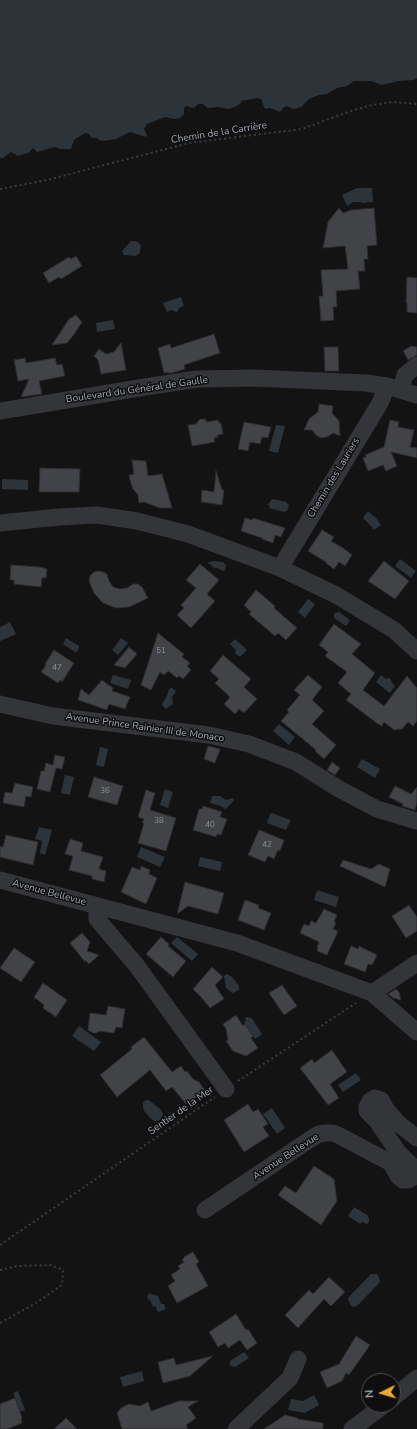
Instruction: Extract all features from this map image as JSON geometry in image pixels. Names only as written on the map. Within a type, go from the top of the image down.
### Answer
[{"type":"street","name":"Chemin des Lauriers","points":[[280,568],[380,403],[405,375],[417,365]]},
{"type":"street","name":"Boulevard du Général de Gaulle","points":[[0,412],[196,379],[262,378],[308,380],[394,388],[417,395]]},
{"type":"street","points":[[0,523],[97,515],[131,520],[188,534],[280,568],[336,595],[394,630],[417,651]]},
{"type":"street","name":"Avenue Prince Rainier III de Monaco","points":[[0,704],[53,716],[202,734],[249,744],[296,762],[339,789],[377,809],[417,821]]},
{"type":"street","name":"Avenue Bellevue","points":[[0,880],[236,943],[372,993],[417,1032]]},
{"type":"street","name":"Avenue Bellevue","points":[[97,906],[97,919],[138,966],[226,1089]]},
{"type":"street","points":[[372,993],[417,963]]},
{"type":"street","name":"Avenue Bellevue","points":[[205,1210],[318,1134],[333,1133],[340,1136],[391,1164],[398,1176],[403,1180],[412,1178],[416,1175],[416,1170],[398,1152],[377,1121],[367,1111],[370,1101],[375,1098],[381,1100],[386,1109],[398,1123],[417,1138]]},
{"type":"street","points":[[236,1429],[290,1378],[298,1359]]},
{"type":"street","points":[[401,1391],[417,1378]]},
{"type":"street","points":[[352,1429],[373,1413]]},
{"type":"path","name":"Chemin de la Carrière","points":[[0,189],[48,180],[189,143],[302,129],[372,105],[393,102],[417,104]]},
{"type":"path","name":"Sentier de la Mer","points":[[0,1245],[226,1089],[372,993]]},
{"type":"path","points":[[0,1270],[18,1266],[51,1265],[63,1270],[62,1285],[0,1323]]},
{"type":"shaded area","points":[[0,0],[417,0],[417,78],[414,80],[399,81],[382,85],[371,81],[354,81],[347,86],[337,88],[327,94],[309,99],[301,107],[294,109],[287,106],[280,112],[270,108],[265,109],[261,99],[257,98],[241,101],[241,103],[237,106],[229,109],[218,107],[208,108],[203,104],[198,104],[194,108],[186,106],[184,108],[184,114],[180,118],[174,119],[165,117],[147,124],[144,129],[147,135],[146,137],[130,132],[116,139],[104,141],[97,138],[92,138],[89,134],[85,133],[74,140],[71,149],[61,149],[55,147],[37,152],[33,148],[28,153],[18,156],[11,152],[3,158],[0,158]]},
{"type":"shaded area","points":[[357,188],[372,188],[373,202],[353,202],[347,206],[342,195]]},
{"type":"shaded area","points":[[131,241],[139,243],[141,246],[139,254],[135,256],[124,255],[122,251]]},
{"type":"shaded area","points":[[181,297],[184,306],[179,308],[176,312],[172,310],[167,312],[163,303]]},
{"type":"shaded area","points":[[113,320],[115,329],[97,332],[96,323]]},
{"type":"shaded area","points":[[276,425],[285,426],[278,453],[269,451]]},
{"type":"shaded area","points":[[2,479],[28,480],[28,490],[2,489]]},
{"type":"shaded area","points":[[273,499],[286,502],[289,505],[287,511],[284,512],[269,508],[270,506],[268,505]]},
{"type":"shaded area","points":[[368,511],[381,525],[374,530],[363,518]]},
{"type":"shaded area","points":[[400,559],[416,571],[411,578],[395,566]]},
{"type":"shaded area","points":[[209,562],[223,562],[226,565],[225,570],[223,571],[214,568],[208,564]]},
{"type":"shaded area","points":[[308,599],[315,604],[305,618],[298,612]]},
{"type":"shaded area","points":[[339,612],[350,620],[346,626],[334,618],[334,613]]},
{"type":"shaded area","points":[[10,622],[16,634],[0,641],[0,627]]},
{"type":"shaded area","points":[[66,638],[79,646],[77,652],[63,644]]},
{"type":"shaded area","points":[[121,638],[128,643],[118,655],[112,650]]},
{"type":"shaded area","points":[[235,639],[247,650],[241,656],[238,656],[235,653],[236,650],[230,644]]},
{"type":"shaded area","points":[[113,675],[131,680],[128,689],[110,683]]},
{"type":"shaded area","points":[[381,675],[386,679],[390,678],[395,686],[390,693],[376,682]]},
{"type":"shaded area","points":[[172,688],[176,691],[172,697],[173,704],[166,709],[162,705],[169,689]]},
{"type":"shaded area","points":[[279,724],[295,737],[289,745],[273,731]]},
{"type":"shaded area","points":[[100,747],[108,749],[104,767],[96,765]]},
{"type":"shaded area","points":[[362,759],[380,769],[375,778],[357,767]]},
{"type":"shaded area","points":[[65,775],[74,777],[70,795],[61,793]]},
{"type":"shaded area","points":[[165,789],[173,792],[168,808],[160,805]]},
{"type":"shaded area","points":[[212,796],[220,796],[226,800],[233,798],[234,800],[225,809],[221,806],[210,803]]},
{"type":"shaded area","points":[[272,813],[290,820],[286,830],[267,823],[270,814]]},
{"type":"shaded area","points":[[39,827],[52,830],[45,855],[40,853],[42,841],[35,839]]},
{"type":"shaded area","points":[[141,847],[165,857],[160,867],[137,857]]},
{"type":"shaded area","points":[[200,857],[222,862],[220,871],[198,866]]},
{"type":"shaded area","points":[[317,890],[339,897],[336,907],[314,900]]},
{"type":"shaded area","points":[[177,937],[198,954],[192,961],[171,943]]},
{"type":"shaded area","points":[[227,974],[232,977],[239,986],[239,990],[232,993],[226,988],[224,976]]},
{"type":"shaded area","points":[[251,1017],[262,1034],[255,1039],[244,1022],[246,1021],[245,1018]]},
{"type":"shaded area","points":[[79,1026],[101,1042],[94,1051],[72,1036]]},
{"type":"shaded area","points":[[356,1073],[361,1080],[343,1092],[338,1085]]},
{"type":"shaded area","points":[[146,1100],[149,1100],[161,1110],[163,1114],[160,1120],[154,1121],[145,1112],[143,1103]]},
{"type":"shaded area","points":[[272,1108],[285,1128],[277,1134],[263,1114]]},
{"type":"shaded area","points":[[354,1207],[367,1215],[369,1222],[367,1224],[362,1222],[360,1224],[348,1216]]},
{"type":"shaded area","points":[[371,1274],[377,1274],[380,1282],[357,1306],[353,1307],[348,1298]]},
{"type":"shaded area","points":[[149,1293],[158,1296],[161,1304],[164,1304],[166,1309],[158,1312],[155,1306],[153,1307],[150,1300],[147,1298]]},
{"type":"shaded area","points":[[244,1352],[249,1358],[235,1367],[230,1366],[230,1361]]},
{"type":"shaded area","points":[[142,1371],[144,1381],[123,1387],[120,1377]]},
{"type":"shaded area","points":[[18,1391],[25,1410],[20,1412],[13,1393]]},
{"type":"shaded area","points":[[314,1395],[319,1405],[305,1413],[288,1410],[291,1399],[303,1401]]},
{"type":"building","points":[[339,208],[343,213],[351,210],[374,208],[377,245],[367,246],[368,259],[364,259],[365,271],[358,271],[360,289],[336,291],[337,307],[333,307],[334,320],[321,321],[319,296],[323,296],[321,270],[348,269],[345,246],[323,248],[328,222]]},
{"type":"building","points":[[76,256],[82,266],[61,279],[59,277],[49,283],[43,273],[69,257],[71,259]]},
{"type":"building","points":[[407,277],[417,278],[417,313],[407,312]]},
{"type":"building","points":[[76,315],[82,322],[67,343],[52,345],[69,319]]},
{"type":"building","points":[[214,334],[220,353],[184,365],[185,369],[172,373],[164,373],[158,348],[170,344],[171,348]]},
{"type":"building","points":[[121,343],[126,370],[101,374],[98,360],[94,356],[99,349],[106,354],[114,352]]},
{"type":"building","points":[[411,346],[417,347],[417,355],[408,360],[403,351]]},
{"type":"building","points":[[324,347],[338,347],[339,371],[325,371]]},
{"type":"building","points":[[25,358],[26,363],[55,358],[57,365],[62,364],[65,376],[39,381],[42,394],[21,397],[29,379],[18,381],[14,360]]},
{"type":"building","points":[[319,404],[333,406],[332,413],[339,421],[340,436],[333,433],[327,437],[321,438],[312,430],[304,430],[309,419],[318,412]]},
{"type":"building","points":[[201,419],[205,419],[207,422],[218,420],[219,423],[221,423],[223,434],[217,435],[218,437],[214,438],[215,442],[192,446],[188,425],[196,424]]},
{"type":"building","points":[[390,420],[399,422],[398,427],[414,430],[410,447],[417,448],[417,458],[391,452],[397,466],[386,471],[383,465],[368,471],[363,458],[366,457],[365,455],[384,447]]},
{"type":"building","points":[[244,422],[271,427],[268,438],[262,437],[260,444],[250,442],[248,451],[238,449]]},
{"type":"building","points":[[132,460],[146,461],[148,476],[162,474],[172,508],[160,508],[144,502],[139,503],[138,495],[133,489],[129,475],[134,474]]},
{"type":"building","points":[[40,468],[80,469],[79,492],[39,492]]},
{"type":"building","points":[[216,471],[222,490],[224,490],[222,505],[201,502],[202,490],[214,492]]},
{"type":"building","points":[[245,518],[252,520],[253,518],[285,528],[281,537],[275,535],[273,543],[241,531]]},
{"type":"building","points":[[322,530],[334,537],[331,541],[352,555],[345,566],[339,562],[334,569],[326,562],[308,551]]},
{"type":"building","points":[[384,561],[409,581],[395,599],[368,581]]},
{"type":"building","points":[[200,564],[219,580],[207,594],[215,601],[191,628],[177,615],[184,608],[181,605],[196,588],[186,580]]},
{"type":"building","points":[[11,565],[40,567],[47,569],[46,578],[42,578],[41,587],[14,584],[14,580],[10,580]]},
{"type":"building","points":[[99,571],[107,574],[113,587],[120,589],[127,588],[133,584],[138,584],[142,587],[148,598],[129,607],[116,608],[103,603],[94,593],[89,581],[90,576],[94,572]]},
{"type":"building","points":[[256,590],[297,628],[286,640],[278,633],[275,636],[249,614],[251,612],[244,605]]},
{"type":"building","points":[[334,624],[361,644],[352,654],[375,673],[363,690],[384,706],[407,676],[417,688],[417,721],[413,726],[408,722],[402,729],[394,730],[384,722],[382,726],[346,700],[351,694],[338,683],[347,672],[325,656],[328,652],[319,645]]},
{"type":"building","points":[[158,633],[184,654],[182,657],[190,663],[187,666],[191,670],[183,679],[179,676],[177,678],[168,671],[164,675],[160,672],[151,690],[141,685]]},
{"type":"building","points":[[129,647],[137,654],[125,668],[114,665]]},
{"type":"building","points":[[54,650],[74,663],[62,682],[60,680],[58,683],[41,672]]},
{"type":"building","points":[[223,655],[251,679],[244,687],[257,699],[244,713],[239,709],[235,714],[224,704],[230,697],[215,683],[219,679],[210,671]]},
{"type":"building","points":[[308,675],[322,687],[312,700],[324,711],[312,724],[336,745],[324,759],[315,751],[316,750],[281,721],[289,712],[287,710],[300,695],[294,690]]},
{"type":"building","points":[[102,680],[113,688],[112,691],[130,697],[125,709],[109,704],[107,710],[78,700],[81,689],[89,695]]},
{"type":"building","points":[[208,746],[220,749],[215,763],[204,759]]},
{"type":"building","points":[[55,755],[65,757],[62,769],[56,768],[50,792],[37,789],[41,771],[44,771],[46,763],[53,765]]},
{"type":"building","points":[[332,762],[340,768],[335,775],[327,770]]},
{"type":"building","points":[[94,777],[123,786],[117,805],[88,797]]},
{"type":"building","points":[[15,783],[33,787],[31,797],[26,796],[24,807],[3,803],[5,792],[12,793]]},
{"type":"building","points":[[395,786],[411,794],[417,787],[417,802],[415,810],[402,806],[403,804],[389,797]]},
{"type":"building","points":[[146,790],[155,793],[150,810],[176,818],[166,851],[138,843],[144,819],[138,817]]},
{"type":"building","points":[[203,806],[222,812],[220,817],[227,819],[221,835],[217,834],[216,837],[193,830],[199,809],[202,809]]},
{"type":"building","points":[[259,830],[284,840],[280,851],[278,850],[274,859],[268,856],[265,862],[248,855]]},
{"type":"building","points":[[6,835],[38,842],[33,865],[0,857],[0,846],[3,847]]},
{"type":"building","points":[[70,839],[83,843],[81,851],[103,857],[99,869],[106,871],[104,882],[92,879],[92,876],[69,870],[73,856],[65,854]]},
{"type":"building","points":[[343,860],[371,869],[379,864],[390,869],[385,887],[340,866]]},
{"type":"building","points":[[141,866],[150,870],[149,874],[157,878],[146,904],[121,892],[132,867],[140,870]]},
{"type":"building","points":[[185,882],[224,893],[218,914],[188,906],[177,914]]},
{"type":"building","points":[[245,900],[259,905],[258,908],[271,913],[264,930],[238,920]]},
{"type":"building","points":[[409,905],[417,917],[417,931],[406,938],[392,916]]},
{"type":"building","points":[[324,909],[337,915],[334,922],[336,923],[333,929],[338,931],[327,955],[317,951],[319,942],[300,933],[304,924],[309,926],[311,921],[316,923]]},
{"type":"building","points":[[82,933],[90,942],[87,951],[99,955],[89,964],[85,960],[85,962],[70,943]]},
{"type":"building","points":[[161,937],[169,944],[168,946],[186,961],[173,977],[146,954]]},
{"type":"building","points":[[351,946],[358,949],[359,946],[377,955],[372,965],[368,964],[365,972],[344,964]]},
{"type":"building","points":[[14,948],[35,962],[21,982],[0,968]]},
{"type":"building","points":[[212,967],[223,977],[215,985],[224,999],[210,1008],[193,989]]},
{"type":"building","points":[[43,983],[67,1000],[56,1017],[43,1008],[44,1005],[34,997]]},
{"type":"building","points":[[282,985],[297,1006],[284,1015],[269,993]]},
{"type":"building","points":[[396,989],[399,992],[401,1000],[393,998],[388,994]]},
{"type":"building","points":[[108,1006],[125,1009],[122,1028],[116,1027],[114,1033],[99,1031],[97,1033],[93,1033],[88,1030],[90,1013],[106,1015]]},
{"type":"building","points":[[236,1015],[243,1026],[245,1024],[253,1036],[251,1038],[258,1048],[246,1056],[233,1051],[226,1041],[228,1040],[226,1029],[223,1024]]},
{"type":"building","points":[[144,1037],[172,1072],[181,1066],[185,1072],[187,1071],[193,1079],[199,1082],[206,1092],[186,1104],[172,1087],[166,1091],[150,1070],[117,1097],[100,1075],[132,1049],[131,1047]]},
{"type":"building","points":[[332,1050],[347,1072],[330,1084],[339,1098],[328,1105],[300,1068],[312,1059],[314,1063]]},
{"type":"building","points":[[248,1104],[253,1112],[258,1109],[268,1124],[263,1127],[269,1136],[244,1152],[224,1120]]},
{"type":"building","points":[[314,1166],[334,1179],[337,1201],[321,1225],[278,1195],[285,1186],[296,1193]]},
{"type":"building","points":[[193,1252],[199,1262],[196,1264],[208,1286],[177,1303],[168,1286],[175,1281],[171,1275],[180,1269],[178,1266],[184,1262],[182,1260],[184,1257]]},
{"type":"building","points":[[329,1277],[345,1292],[331,1306],[324,1299],[298,1328],[285,1315],[309,1290],[313,1294]]},
{"type":"building","points":[[236,1314],[246,1330],[248,1329],[257,1343],[247,1350],[240,1340],[228,1348],[225,1343],[218,1347],[209,1332]]},
{"type":"building","points":[[356,1336],[370,1345],[349,1375],[346,1373],[342,1381],[327,1388],[320,1372],[339,1364]]},
{"type":"building","points":[[213,1356],[190,1376],[163,1383],[158,1362],[174,1358],[176,1365]]},
{"type":"building","points":[[15,1398],[22,1418],[22,1423],[7,1429],[0,1429],[0,1404]]},
{"type":"building","points":[[179,1401],[198,1401],[188,1407],[196,1418],[186,1425],[188,1429],[122,1429],[117,1413],[121,1408],[129,1404],[140,1406],[148,1402],[151,1411]]},
{"type":"building","points":[[285,1415],[298,1419],[323,1423],[323,1429],[264,1429]]},
{"type":"building","points":[[66,1418],[77,1429],[54,1429]]}]
